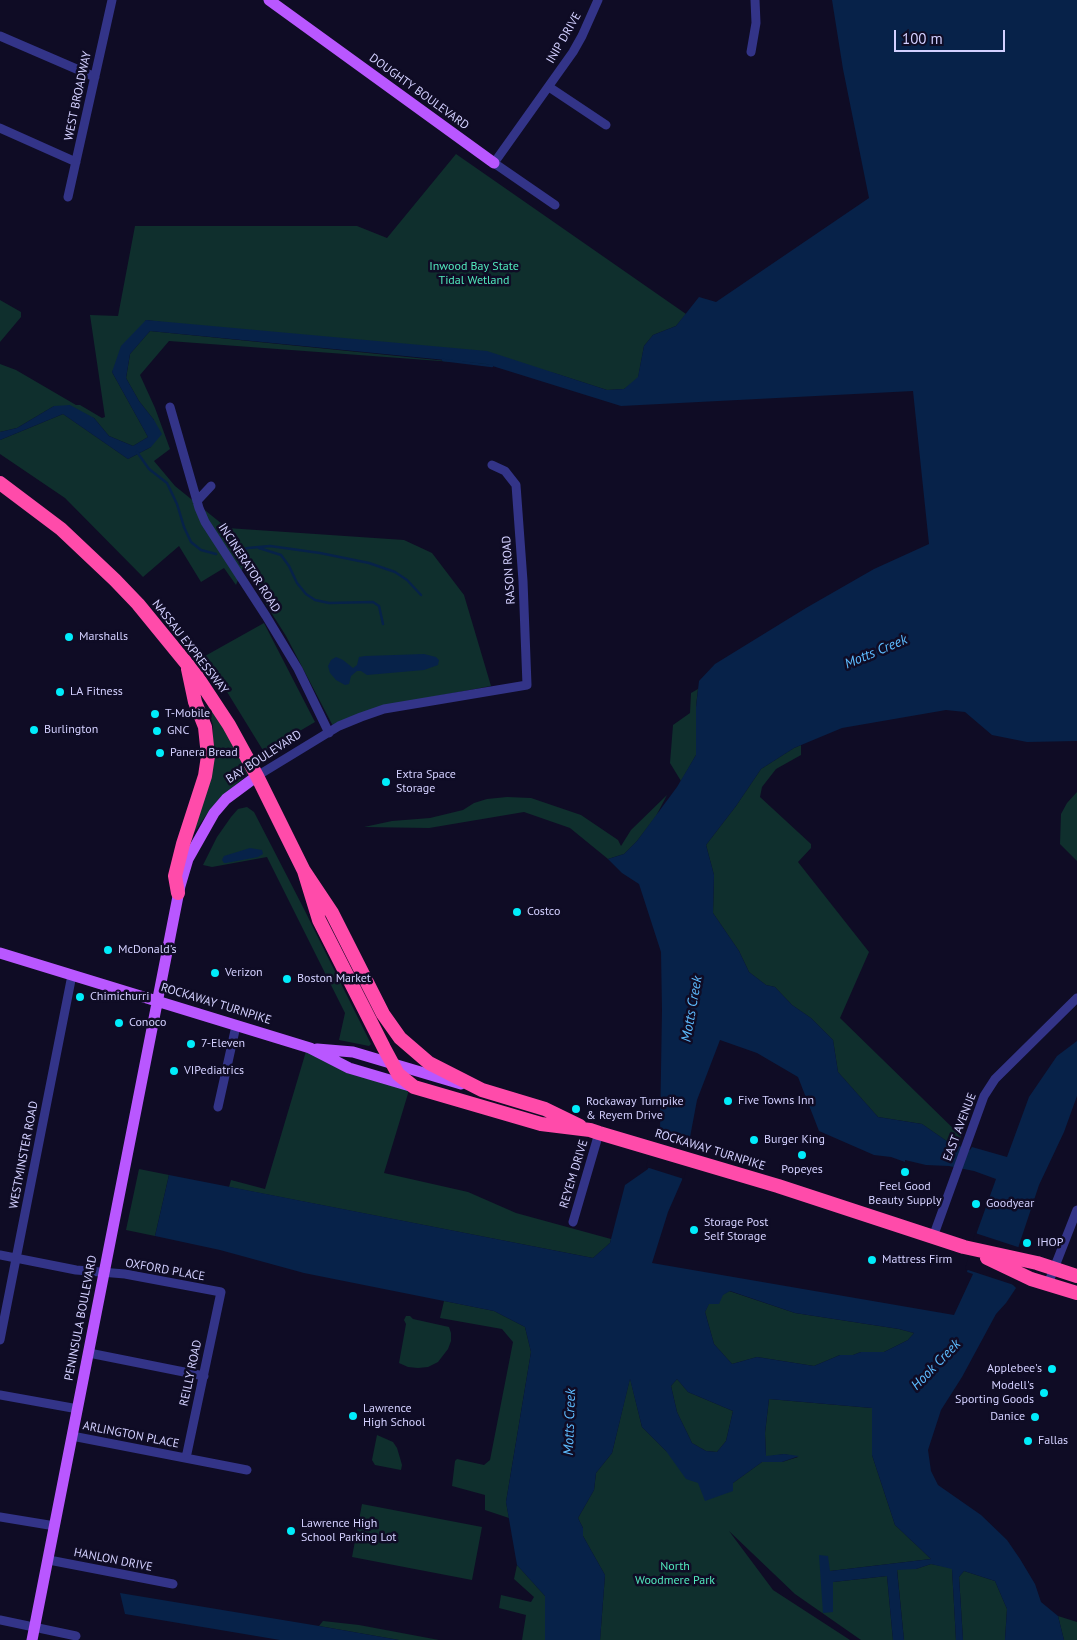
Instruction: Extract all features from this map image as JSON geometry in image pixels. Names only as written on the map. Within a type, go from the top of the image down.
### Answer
[{"type":"highway","name":"NASSAU EXPRESSWAY","points":[[0,482],[48,518],[97,561],[128,593],[187,663],[229,725],[257,776],[304,871],[332,913],[375,1000],[394,1031],[422,1058],[443,1071],[482,1090]]},
{"type":"highway","points":[[178,893],[175,876],[205,776],[208,756],[205,727],[195,702],[187,663]]},
{"type":"highway","name":"NASSAU EXPRESSWAY","points":[[304,871],[319,920],[391,1063],[402,1077],[414,1087]]},
{"type":"highway","name":"ROCKAWAY TURNPIKE","points":[[414,1087],[541,1124],[595,1132],[646,1146],[818,1199],[992,1257]]},
{"type":"highway","name":"ROCKAWAY TURNPIKE","points":[[482,1090],[545,1109],[595,1132]]},
{"type":"highway","points":[[992,1257],[1036,1263],[1077,1276]]},
{"type":"highway","points":[[992,1257],[1031,1279],[1077,1293]]},
{"type":"main road","name":"DOUGHTY BOULEVARD","points":[[269,0],[494,163]]},
{"type":"main road","name":"BAY BOULEVARD","points":[[158,1002],[178,893],[188,860],[214,813],[226,799],[257,776]]},
{"type":"main road","name":"ROCKAWAY TURNPIKE","points":[[0,953],[310,1048],[349,1068],[414,1087]]},
{"type":"main road","name":"PENINSULA BOULEVARD","points":[[32,1640],[158,1002]]},
{"type":"main road","name":"ROCKAWAY TURNPIKE","points":[[310,1048],[353,1052],[482,1090]]},
{"type":"street","name":"WEST BROADWAY","points":[[68,197],[112,0]]},
{"type":"street","name":"INIP DRIVE","points":[[494,163],[549,87],[582,36],[598,0]]},
{"type":"street","points":[[751,52],[756,23],[754,0]]},
{"type":"street","points":[[0,36],[95,77]]},
{"type":"street","points":[[549,87],[606,125]]},
{"type":"street","points":[[0,128],[76,162]]},
{"type":"street","name":"DOUGHTY BOULEVARD","points":[[494,163],[555,204]]},
{"type":"street","name":"INCINERATOR ROAD","points":[[170,407],[204,519],[298,669],[329,733]]},
{"type":"street","name":"RASON ROAD","points":[[492,465],[505,471],[516,485],[524,601],[527,686]]},
{"type":"street","points":[[197,501],[211,486]]},
{"type":"street","name":"BAY BOULEVARD","points":[[257,776],[339,726],[384,709],[527,686]]},
{"type":"street","name":"WESTMINSTER ROAD","points":[[0,1340],[72,975]]},
{"type":"street","name":"EAST AVENUE","points":[[933,1237],[984,1096],[995,1079],[1077,998]]},
{"type":"street","points":[[218,1107],[236,1026]]},
{"type":"street","name":"REYEM DRIVE","points":[[573,1222],[595,1132]]},
{"type":"street","points":[[1048,1284],[1053,1268],[1074,1222],[1077,1210]]},
{"type":"street","name":"OXFORD PLACE","points":[[0,1255],[76,1270],[125,1274],[221,1292]]},
{"type":"street","name":"REILLY ROAD","points":[[186,1458],[199,1375],[221,1292]]},
{"type":"street","points":[[89,1353],[199,1375]]},
{"type":"street","points":[[0,1395],[78,1410]]},
{"type":"street","name":"ARLINGTON PLACE","points":[[72,1436],[247,1470]]},
{"type":"street","points":[[0,1517],[55,1526]]},
{"type":"street","name":"HANLON DRIVE","points":[[48,1560],[174,1584]]},
{"type":"street","points":[[0,1620],[76,1636]]},
{"type":"green space","name":"Inwood Bay State Tidal Wetland","points":[[456,154],[686,314],[676,326],[653,335],[644,346],[638,378],[631,384],[624,389],[607,390],[554,373],[146,320],[112,372],[148,437],[133,446],[109,436],[94,418],[54,406],[17,428],[0,432],[0,364],[16,370],[76,405],[80,405],[102,418],[105,417],[90,315],[118,316],[135,226],[357,226],[387,238]]},
{"type":"green space","points":[[0,300],[21,312],[21,317],[0,342]]},
{"type":"green space","points":[[150,331],[467,363],[169,341],[140,375],[155,408],[170,449],[154,461],[175,486],[227,528],[404,540],[432,553],[464,595],[491,686],[416,700],[334,728],[286,636],[243,568],[236,585],[224,568],[201,582],[179,546],[143,577],[65,498],[0,454],[0,440],[63,414],[128,459],[151,447],[154,420],[139,401],[126,378],[130,354]]},
{"type":"green space","points":[[264,623],[315,722],[264,752],[205,656]]},
{"type":"green space","points":[[698,689],[696,755],[681,781],[670,763],[673,725],[690,713],[691,693]]},
{"type":"green space","points":[[204,690],[253,770],[220,798],[185,846],[213,746],[213,726]]},
{"type":"green space","points":[[801,745],[801,755],[776,769],[762,787],[760,797],[811,844],[811,848],[798,862],[869,952],[840,1018],[961,1136],[959,1146],[948,1142],[922,1124],[878,1117],[838,1072],[833,1040],[811,1018],[792,1005],[775,987],[766,985],[749,972],[739,951],[713,913],[714,875],[706,845],[761,769]]},
{"type":"green space","points":[[1077,792],[1077,861],[1060,844],[1061,814],[1067,803]]},
{"type":"green space","points":[[667,795],[656,816],[637,841],[624,854],[608,859],[570,828],[524,812],[429,828],[364,827],[392,821],[430,818],[463,810],[474,803],[487,799],[507,797],[531,798],[581,815],[618,840],[621,846],[631,830]]},
{"type":"green space","points":[[247,807],[254,812],[304,909],[371,1044],[369,1046],[339,1040],[345,1013],[267,857],[212,867],[203,865],[217,837],[231,817],[238,809]]},
{"type":"green space","points":[[307,1048],[410,1087],[384,1173],[468,1192],[516,1213],[611,1239],[610,1243],[593,1258],[229,1187],[231,1180],[265,1189]]},
{"type":"green space","points":[[139,1169],[169,1175],[155,1236],[126,1230]]},
{"type":"green space","points":[[729,1291],[795,1313],[914,1333],[908,1340],[884,1352],[861,1352],[853,1355],[840,1355],[814,1366],[757,1357],[732,1364],[714,1344],[705,1312],[709,1303]]},
{"type":"green space","points":[[444,1301],[494,1311],[525,1327],[531,1352],[506,1502],[509,1518],[485,1510],[485,1495],[452,1486],[455,1461],[457,1459],[484,1465],[490,1460],[513,1342],[502,1329],[440,1318]]},
{"type":"green space","points":[[406,1316],[449,1327],[451,1341],[448,1349],[438,1362],[428,1367],[418,1368],[408,1367],[399,1363]]},
{"type":"green space","name":"North Woodmere Park","points":[[630,1378],[642,1427],[666,1451],[733,1483],[762,1462],[782,1462],[798,1457],[784,1454],[766,1457],[765,1433],[769,1399],[872,1408],[872,1455],[895,1525],[931,1559],[830,1571],[833,1611],[833,1582],[887,1576],[893,1640],[861,1640],[795,1594],[729,1531],[773,1590],[850,1640],[600,1640],[605,1575],[583,1536],[583,1528],[578,1518],[594,1490],[596,1473],[612,1453]]},
{"type":"green space","points":[[677,1379],[688,1392],[733,1411],[726,1441],[717,1452],[706,1451],[692,1443],[677,1412],[671,1386]]},
{"type":"green space","points":[[377,1435],[393,1442],[397,1448],[402,1465],[401,1470],[375,1465],[372,1460]]},
{"type":"green space","points":[[362,1504],[482,1527],[472,1580],[352,1557]]},
{"type":"green space","points":[[931,1564],[952,1568],[956,1640],[904,1640],[897,1569],[916,1569]]},
{"type":"green space","points":[[517,1565],[545,1596],[545,1640],[522,1640],[526,1615],[499,1608],[501,1595],[531,1602],[534,1597],[514,1579]]},
{"type":"green space","points":[[964,1571],[995,1581],[1007,1609],[1005,1640],[963,1640],[959,1577]]},
{"type":"green space","points":[[1058,1616],[1077,1622],[1077,1640],[1064,1640]]},
{"type":"green space","points":[[323,1621],[359,1625],[439,1640],[399,1640],[319,1626]]},
{"type":"water","points":[[832,0],[1077,0],[1077,741],[1027,742],[992,735],[965,712],[946,710],[842,728],[794,748],[761,769],[706,845],[714,875],[713,913],[739,951],[749,972],[766,985],[775,987],[792,1005],[811,1018],[833,1040],[838,1072],[878,1117],[922,1124],[948,1142],[970,1150],[972,1147],[1007,1157],[1029,1097],[1057,1056],[1077,1041],[1077,1096],[1064,1132],[1039,1185],[1019,1245],[1011,1277],[1012,1284],[1016,1288],[996,1314],[962,1377],[941,1410],[928,1450],[931,1471],[938,1485],[981,1515],[1007,1540],[1035,1584],[1041,1602],[1058,1616],[1064,1640],[1005,1640],[1007,1609],[995,1581],[964,1571],[959,1577],[963,1640],[956,1640],[952,1569],[931,1564],[916,1569],[897,1570],[904,1640],[893,1640],[887,1576],[833,1582],[833,1612],[823,1613],[819,1555],[828,1556],[830,1571],[931,1559],[895,1525],[872,1455],[872,1408],[769,1399],[765,1433],[766,1456],[784,1454],[799,1456],[782,1462],[762,1462],[733,1483],[733,1491],[705,1501],[698,1483],[686,1479],[666,1451],[642,1427],[630,1379],[612,1453],[596,1473],[594,1490],[578,1518],[583,1528],[583,1536],[605,1575],[600,1640],[545,1640],[545,1596],[517,1565],[506,1502],[531,1352],[525,1327],[494,1311],[304,1273],[220,1250],[155,1236],[169,1175],[593,1258],[610,1243],[625,1185],[648,1169],[660,1130],[662,1010],[661,952],[639,884],[622,873],[608,859],[624,854],[637,841],[677,787],[696,755],[696,707],[699,681],[715,664],[874,569],[929,544],[913,391],[621,406],[486,364],[150,331],[130,354],[126,378],[139,401],[162,434],[151,447],[128,459],[63,414],[0,440],[0,432],[17,428],[54,406],[70,405],[94,418],[109,436],[133,446],[148,437],[112,372],[121,346],[146,320],[487,351],[607,390],[624,389],[638,377],[644,346],[653,335],[676,326],[699,297],[716,302],[869,198],[843,69]],"holes":[[[720,1040],[757,1053],[798,1077],[819,1131],[874,1155],[891,1157],[905,1162],[905,1160],[926,1165],[949,1166],[974,1171],[996,1179],[977,1232],[967,1272],[973,1274],[954,1315],[652,1263],[668,1212],[682,1180],[697,1100]],[[730,1291],[795,1313],[914,1333],[908,1340],[884,1352],[861,1352],[853,1355],[840,1355],[814,1366],[757,1357],[732,1364],[714,1344],[705,1312],[709,1304],[719,1304],[723,1295]],[[677,1379],[688,1392],[733,1411],[726,1441],[717,1452],[706,1451],[692,1443],[677,1412],[671,1386]]]},
{"type":"water","points":[[424,654],[436,657],[439,660],[438,665],[424,670],[367,675],[357,671],[351,676],[349,684],[345,685],[336,680],[330,673],[328,666],[331,660],[336,657],[353,668],[357,665],[359,657]]},
{"type":"water","points":[[250,848],[262,850],[263,854],[258,857],[226,863],[222,860],[224,856]]},
{"type":"water","points":[[120,1593],[399,1640],[280,1640],[125,1614]]},
{"type":"pier","points":[[656,1132],[692,1142],[684,1179],[646,1167]]},
{"type":"pier","points":[[975,1233],[1021,1248],[1013,1277],[1014,1283],[1017,1286],[965,1269]]},
{"type":"waterway","points":[[443,360],[492,366]]},
{"type":"waterway","points":[[137,452],[149,469],[167,483],[191,542],[201,550],[216,554]]},
{"type":"waterway","points":[[233,552],[248,548],[270,546],[320,553],[369,563],[395,572],[407,580],[421,595]]},
{"type":"waterway","points":[[259,548],[281,555],[297,583],[306,594],[315,600],[329,603],[373,602],[379,606],[383,624]]},
{"type":"place","name":"Marshalls","points":[[69,637]]},
{"type":"place","name":"LA Fitness","points":[[60,692]]},
{"type":"place","name":"T-Mobile","points":[[155,714]]},
{"type":"place","name":"Burlington","points":[[34,730]]},
{"type":"place","name":"GNC","points":[[157,731]]},
{"type":"place","name":"Panera Bread","points":[[160,753]]},
{"type":"place","name":"Extra Space Storage","points":[[386,782]]},
{"type":"place","name":"Costco","points":[[517,912]]},
{"type":"place","name":"McDonald's","points":[[108,950]]},
{"type":"place","name":"Verizon","points":[[215,973]]},
{"type":"place","name":"Boston Market","points":[[287,979]]},
{"type":"place","name":"Chimichurri","points":[[80,997]]},
{"type":"place","name":"Conoco","points":[[119,1023]]},
{"type":"place","name":"7-Eleven","points":[[191,1044]]},
{"type":"place","name":"VIPediatrics","points":[[174,1071]]},
{"type":"place","name":"Five Towns Inn","points":[[728,1101]]},
{"type":"place","name":"Rockaway Turnpike & Reyem Drive","points":[[576,1109]]},
{"type":"place","name":"Burger King","points":[[754,1140]]},
{"type":"place","name":"Popeyes","points":[[802,1155]]},
{"type":"place","name":"Feel Good Beauty Supply","points":[[905,1172]]},
{"type":"place","name":"Goodyear","points":[[976,1204]]},
{"type":"place","name":"Storage Post Self Storage","points":[[694,1230]]},
{"type":"place","name":"IHOP","points":[[1027,1243]]},
{"type":"place","name":"Mattress Firm","points":[[872,1260]]},
{"type":"place","name":"Applebee's","points":[[1052,1369]]},
{"type":"place","name":"Modell's Sporting Goods","points":[[1044,1393]]},
{"type":"place","name":"Lawrence High School","points":[[353,1416]]},
{"type":"place","name":"Danice","points":[[1035,1417]]},
{"type":"place","name":"Fallas","points":[[1028,1441]]},
{"type":"place","name":"Lawrence High School Parking Lot","points":[[291,1531]]},
{"type":"water label","name":"Motts Creek","points":[[876,652]]},
{"type":"water label","name":"Motts Creek","points":[[692,1009]]},
{"type":"water label","name":"Hook Creek","points":[[936,1365]]},
{"type":"water label","name":"Motts Creek","points":[[570,1422]]}]
